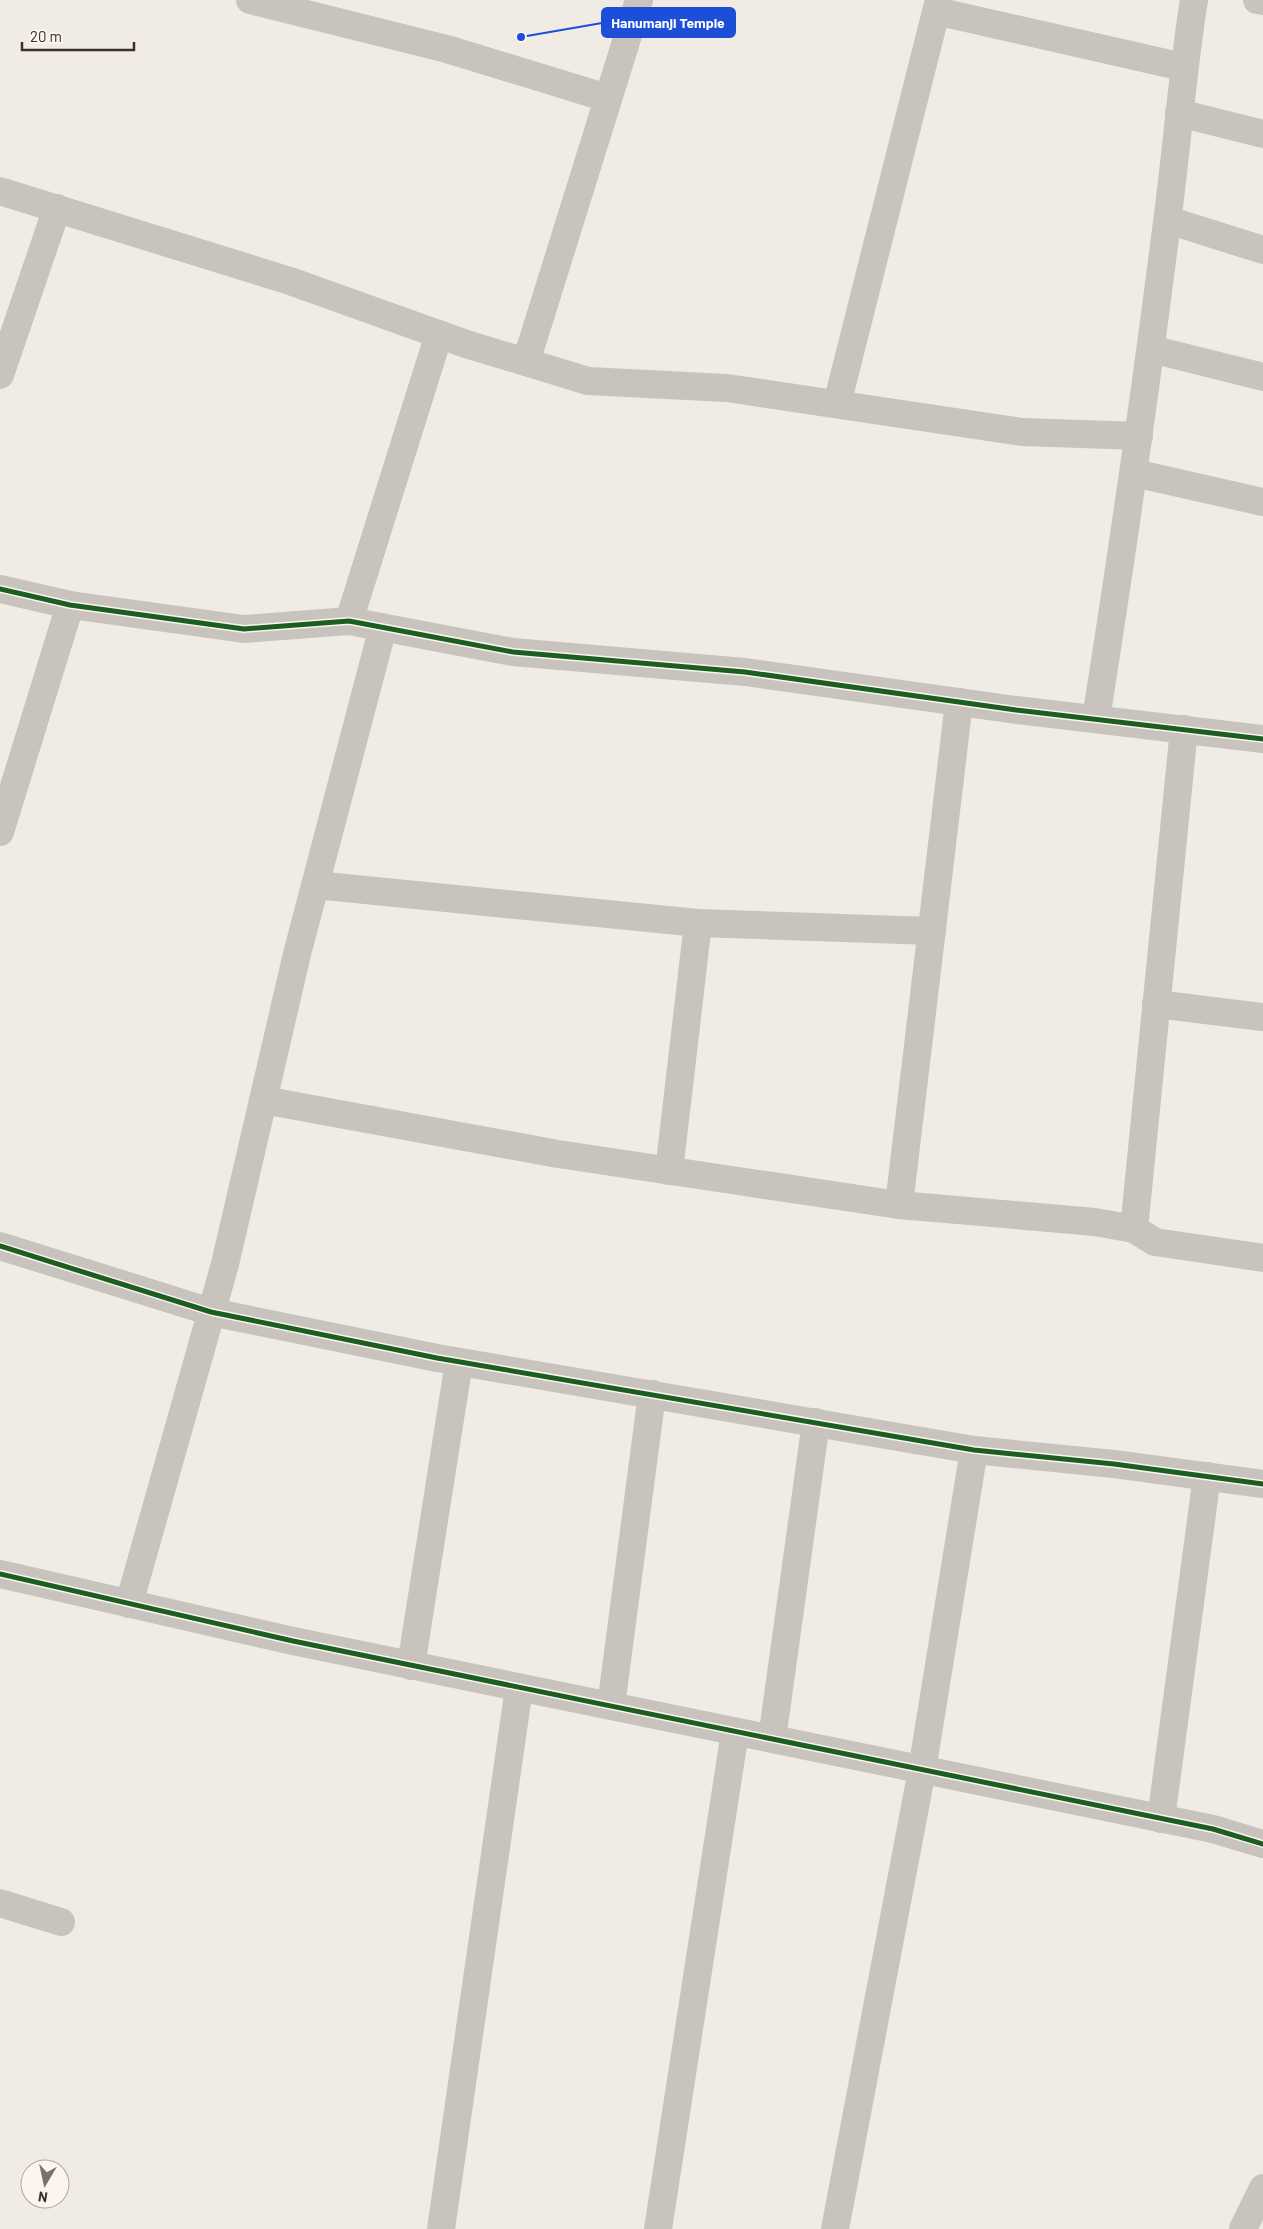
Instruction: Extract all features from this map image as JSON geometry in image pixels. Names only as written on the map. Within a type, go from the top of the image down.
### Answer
[{"type":"street","points":[[250,0],[288,4],[607,98]]},
{"type":"street","points":[[526,362],[639,0]]},
{"type":"street","points":[[1096,719],[1151,350],[1168,220],[1183,67],[1194,0]]},
{"type":"street","points":[[1257,0],[1263,1]]},
{"type":"street","points":[[837,404],[937,6],[1183,67]]},
{"type":"street","points":[[1179,113],[1263,134]]},
{"type":"street","points":[[0,191],[290,281],[439,334],[588,381],[727,388],[1022,432],[1139,436]]},
{"type":"street","points":[[0,375],[57,208]]},
{"type":"street","points":[[1168,220],[1263,250]]},
{"type":"street","points":[[350,621],[439,334]]},
{"type":"street","points":[[1151,350],[1263,377]]},
{"type":"street","points":[[1134,474],[1263,502]]},
{"type":"street","points":[[0,589],[70,605],[244,628],[350,621],[513,652],[744,672],[960,702],[1263,739]]},
{"type":"street","points":[[0,832],[70,605]]},
{"type":"street","points":[[129,1604],[225,1264],[315,885],[383,627]]},
{"type":"street","points":[[899,1205],[960,702]]},
{"type":"street","points":[[1134,1229],[1184,729]]},
{"type":"street","points":[[315,885],[698,923],[932,931]]},
{"type":"street","points":[[669,1171],[698,923]]},
{"type":"street","points":[[1156,1004],[1263,1017]]},
{"type":"street","points":[[263,1100],[558,1154],[899,1205],[1094,1222],[1134,1229],[1155,1242],[1263,1258]]},
{"type":"street","points":[[0,1246],[211,1312],[460,1362],[974,1450],[1114,1464],[1263,1484]]},
{"type":"street","points":[[411,1666],[460,1362]]},
{"type":"street","points":[[611,1706],[652,1394]]},
{"type":"street","points":[[772,1739],[816,1422]]},
{"type":"street","points":[[834,2229],[922,1770],[974,1450]]},
{"type":"street","points":[[1161,1819],[1207,1476]]},
{"type":"street","points":[[0,1574],[293,1642],[1161,1819],[1213,1830],[1263,1844]]},
{"type":"street","points":[[448,2227],[519,1688]]},
{"type":"street","points":[[658,2229],[735,1732]]},
{"type":"street","points":[[0,1903],[61,1922]]},
{"type":"cycle path","points":[[0,589],[70,605],[244,629],[349,621],[513,652],[745,672],[1016,710],[1263,739]]},
{"type":"cycle path","points":[[0,1246],[211,1312],[437,1358],[974,1450],[1114,1464],[1263,1484]]},
{"type":"cycle path","points":[[0,1574],[293,1641],[1213,1829],[1263,1844]]},
{"type":"place","name":"Hanumanji Temple","points":[[521,37]]}]
